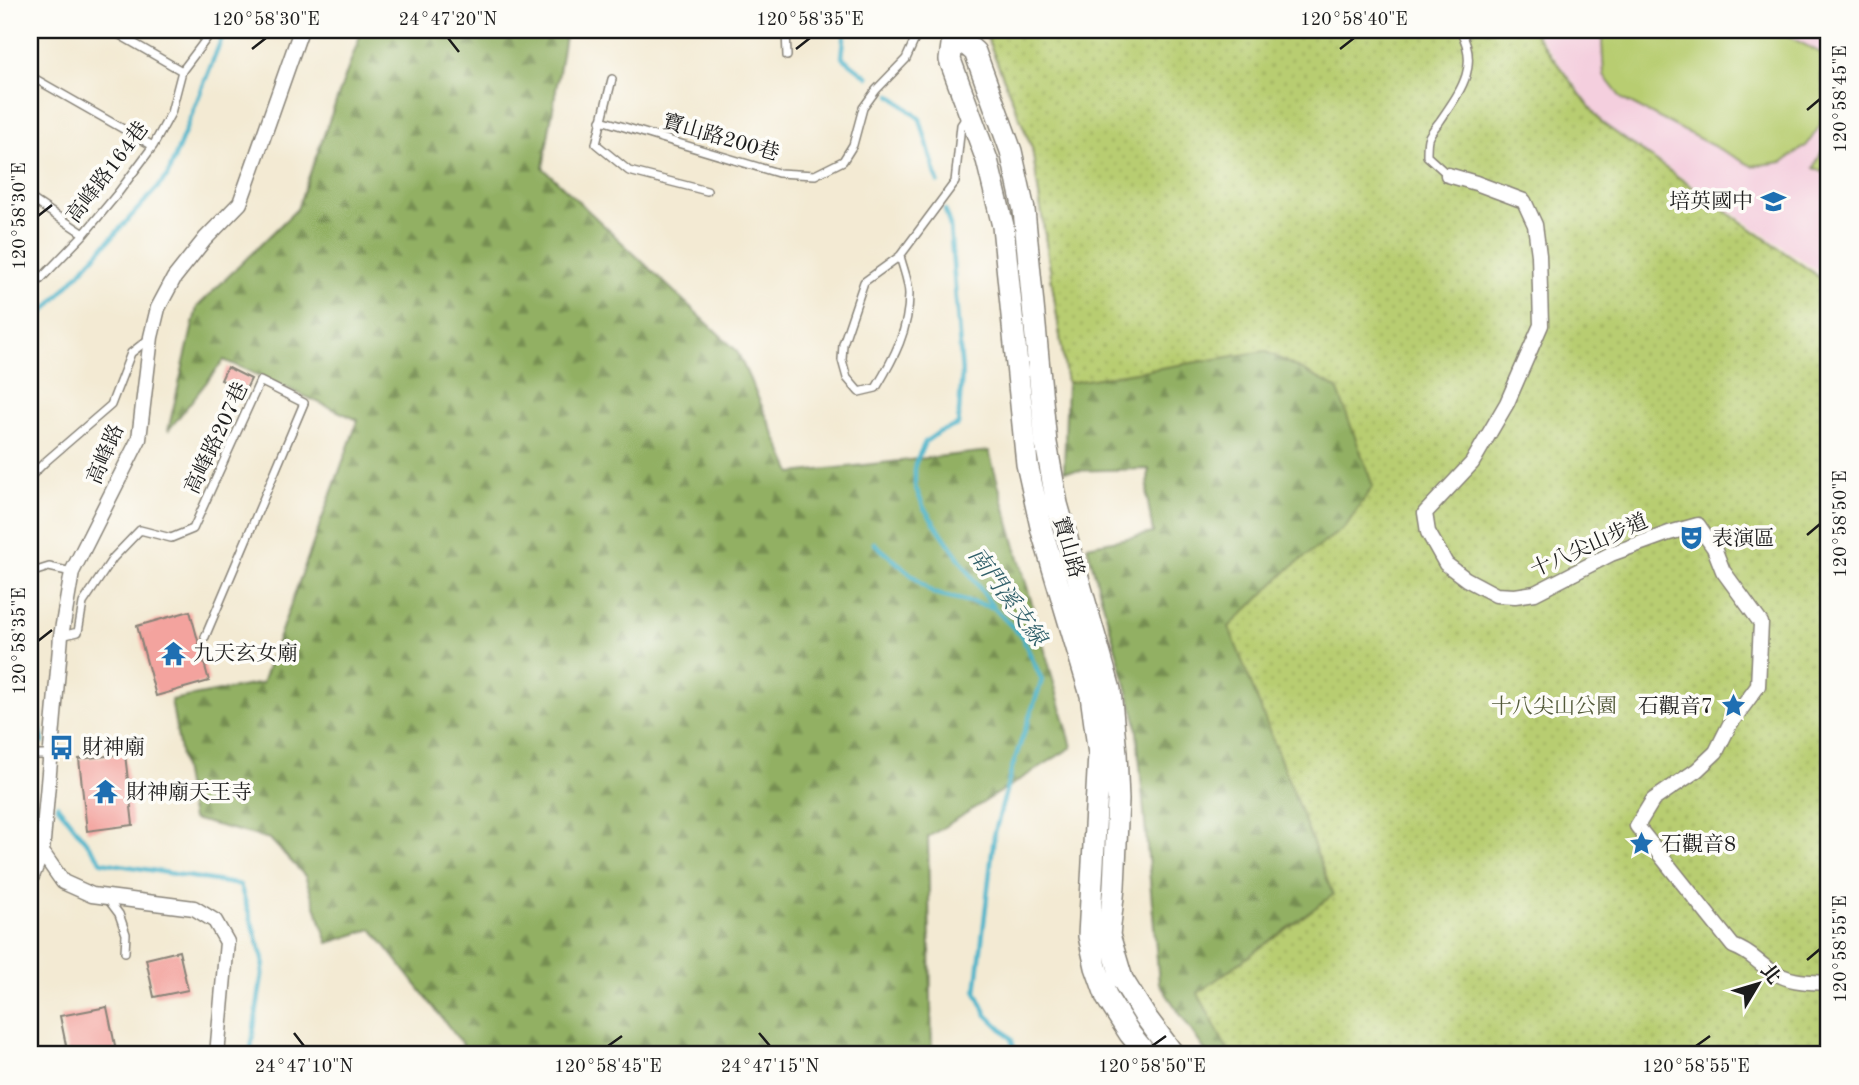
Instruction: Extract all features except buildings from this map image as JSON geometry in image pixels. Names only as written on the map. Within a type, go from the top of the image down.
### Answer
[{"type":"street","name":"高峰路","points":[[31,875],[41,852],[61,636],[72,572],[139,439],[151,337],[158,308],[174,278],[205,239],[240,203],[301,30]]},
{"type":"street","name":"寶山路","points":[[953,31],[950,60],[987,160],[1003,226],[1027,464],[1042,531],[1093,707],[1099,754],[1089,936],[1107,998],[1147,1055]]},
{"type":"street","name":"寶山路","points":[[953,31],[975,52],[1013,163],[1024,210],[1046,443],[1057,504],[1110,690],[1118,800],[1109,935],[1122,979],[1174,1055]]},
{"type":"street","name":"十八尖山步道","points":[[1448,175],[1524,201],[1535,225],[1539,255],[1541,325],[1507,403],[1472,463],[1425,513],[1428,533],[1446,564],[1466,579],[1496,594],[1515,596],[1535,593],[1611,554],[1698,525],[1714,548],[1723,571],[1761,623],[1758,686],[1730,724],[1716,752],[1697,770],[1653,800],[1637,826],[1733,946],[1746,951],[1769,970],[1794,982],[1829,983]]},
{"type":"street","points":[[41,852],[63,882],[92,895],[194,908],[215,921],[227,942],[218,1055]]},
{"type":"lane","points":[[111,30],[182,71]]},
{"type":"lane","points":[[786,30],[787,56]]},
{"type":"lane","name":"寶山路200巷","points":[[601,120],[778,173],[815,175],[843,161],[853,145],[863,108],[876,90],[906,59],[919,30]]},
{"type":"lane","name":"十八尖山步道","points":[[1448,175],[1427,156],[1428,138],[1456,98],[1465,79],[1470,60],[1460,30]]},
{"type":"lane","name":"高峰路164巷","points":[[30,290],[84,234],[153,146],[171,113],[182,71],[212,31]]},
{"type":"lane","points":[[32,77],[153,146]]},
{"type":"lane","points":[[612,79],[597,144],[629,171],[707,191]]},
{"type":"lane","points":[[900,256],[909,292],[905,326],[896,355],[876,388],[859,392],[847,378],[842,360],[843,344],[864,282],[900,256],[955,182],[961,125],[969,112]]},
{"type":"lane","points":[[30,198],[84,234]]},
{"type":"lane","points":[[30,477],[111,405],[131,353],[151,337]]},
{"type":"lane","name":"高峰路207巷","points":[[61,636],[78,632],[83,603],[113,558],[140,530],[171,538],[193,529],[260,381],[303,403],[205,637]]},
{"type":"lane","points":[[30,573],[49,567],[72,572]]},
{"type":"lane","points":[[30,755],[51,755]]},
{"type":"lane","points":[[107,897],[119,914],[126,934],[125,952]]},
{"type":"shaded area","name":"培英國中","points":[[1535,30],[1829,30],[1829,279],[1603,123]]},
{"type":"green space","points":[[366,30],[566,30],[543,168],[737,351],[792,473],[989,451],[1072,747],[928,837],[932,1055],[471,1055],[372,929],[328,943],[305,876],[270,839],[192,819],[171,700],[262,683],[358,420],[224,360],[168,431],[197,307],[297,209],[361,33]]},
{"type":"green space","name":"十八尖山公園","points":[[984,30],[1532,30],[1602,123],[1829,284],[1829,1055],[1208,1055],[1159,983],[1136,721],[1087,546],[1153,533],[1147,496],[1149,469],[1064,471],[1067,383],[1032,148]]},
{"type":"green space","name":"十八尖山公園","points":[[984,30],[1532,30],[1602,123],[1829,284],[1829,1055],[1230,1055],[1198,993],[1333,895],[1229,627],[1290,568],[1346,526],[1373,486],[1337,388],[1265,351],[1067,383],[1032,148]]},
{"type":"green space","points":[[1605,30],[1776,30],[1829,57],[1829,77],[1821,73],[1825,99],[1821,124],[1807,145],[1783,162],[1752,166],[1622,99],[1604,76],[1602,43]]},
{"type":"green space","points":[[1829,30],[1829,44],[1804,31]]},
{"type":"green space","points":[[1829,136],[1829,175],[1814,168]]},
{"type":"waterway","points":[[30,327],[167,177],[225,30]]},
{"type":"waterway","name":"南門溪支線","points":[[845,30],[842,57],[868,77]]},
{"type":"waterway","name":"南門溪支線","points":[[891,95],[920,119],[938,182]]},
{"type":"waterway","name":"南門溪支線","points":[[945,210],[950,226],[962,373],[958,425],[939,432],[925,442],[915,464],[915,486],[924,508],[993,607],[1022,637],[1042,680],[1012,768],[994,836],[976,992],[987,1015],[1011,1038],[1016,1055]]},
{"type":"waterway","points":[[874,543],[933,593],[992,607]]},
{"type":"waterway","points":[[30,699],[33,699],[43,742]]},
{"type":"waterway","points":[[57,805],[102,862],[240,885],[264,962],[250,1055]]},
{"type":"place","name":"培英國中","points":[[1773,201]]},
{"type":"place","name":"表演區","points":[[1692,538]]},
{"type":"place","name":"九天玄女廟","points":[[173,653]]},
{"type":"place","name":"石觀音7","points":[[1733,706]]},
{"type":"place","name":"財神廟","points":[[62,747]]},
{"type":"place","name":"財神廟天王寺","points":[[106,792]]},
{"type":"place","name":"石觀音8","points":[[1641,844]]}]
